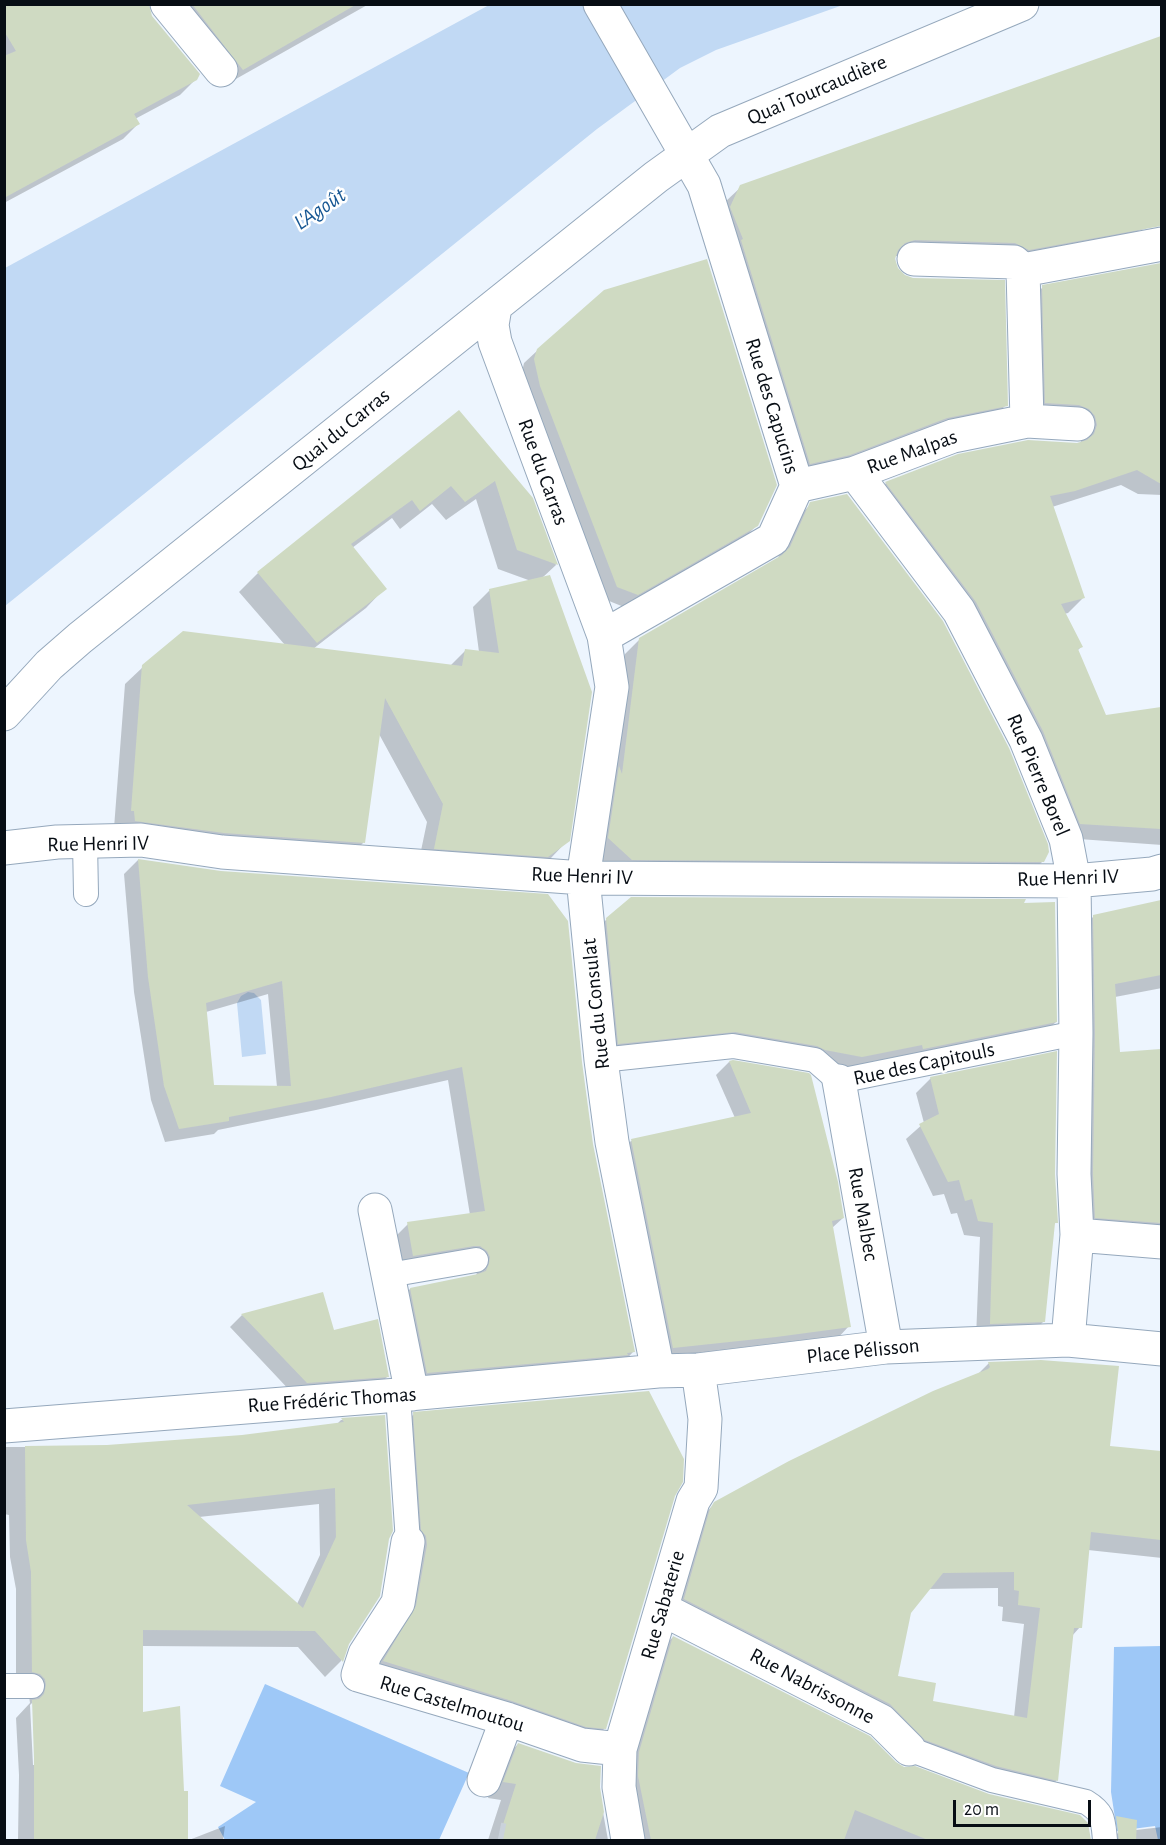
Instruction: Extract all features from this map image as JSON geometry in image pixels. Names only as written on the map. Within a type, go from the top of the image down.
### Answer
[{"type":"street","points":[[166,4],[221,70]]},
{"type":"street","points":[[600,4],[686,155]]},
{"type":"street","name":"Quai Tourcaudière","points":[[686,155],[720,131],[1022,4]]},
{"type":"street","name":"Quai du Carras","points":[[4,714],[48,665],[80,638],[686,155]]},
{"type":"street","name":"Rue des Capucins","points":[[604,636],[773,539],[797,486],[704,185],[686,155]]},
{"type":"street","points":[[1023,270],[1161,244]]},
{"type":"street","points":[[914,259],[1014,262],[1023,270],[1027,421]]},
{"type":"street","name":"Rue du Carras","points":[[495,307],[492,324],[495,342],[604,636]]},
{"type":"street","name":"Rue Malpas","points":[[797,486],[855,473],[953,436],[1027,421],[1078,424]]},
{"type":"street","name":"Rue Pierre Borel","points":[[855,473],[959,611],[1026,740],[1066,840],[1074,881],[1076,1033],[1074,1174],[1077,1235],[1068,1340]]},
{"type":"street","name":"Rue du Consulat","points":[[604,636],[612,687],[583,878],[601,1060],[612,1142],[658,1371]]},
{"type":"street","name":"Rue Henri IV","points":[[4,848],[57,842],[141,840],[222,852],[583,878],[1074,881],[1152,874],[1161,871]]},
{"type":"street","name":"Rue Malbec","points":[[839,1081],[886,1347]]},
{"type":"street","points":[[375,1210],[389,1275],[405,1395]]},
{"type":"street","points":[[1077,1235],[1161,1242]]},
{"type":"street","name":"Place Pélisson","points":[[658,1371],[698,1370],[886,1347],[1068,1340],[1161,1349]]},
{"type":"street","name":"Rue Sabaterie","points":[[628,1840],[619,1787],[620,1749],[693,1501],[701,1488],[705,1419],[698,1370]]},
{"type":"street","name":"Rue Frédéric Thomas","points":[[4,1425],[89,1409],[241,1397],[405,1395],[658,1371]]},
{"type":"street","name":"Rue Castelmoutou","points":[[408,1542],[398,1603],[365,1654],[358,1675],[507,1719],[582,1745],[620,1749]]},
{"type":"street","name":"Rue Nabrissonne","points":[[662,1609],[881,1721],[909,1749]]},
{"type":"street","points":[[484,1780],[507,1719]]},
{"type":"lane","points":[[85,842],[86,894]]},
{"type":"lane","name":"Rue des Capitouls","points":[[601,1060],[732,1046],[815,1060],[839,1081],[1076,1033]]},
{"type":"lane","points":[[389,1275],[476,1260]]},
{"type":"lane","name":"Rue Castelmoutou","points":[[405,1395],[408,1542]]},
{"type":"lane","points":[[4,1686],[32,1686]]},
{"type":"lane","name":"Rue Nabrissonne","points":[[909,1749],[992,1780],[1086,1802],[1097,1809],[1103,1817],[1105,1840]]},
{"type":"shaded area","points":[[1161,1646],[1161,1840],[1158,1840],[1155,1826],[1117,1831],[1111,1792],[1114,1647]]},
{"type":"shaded area","points":[[265,1684],[469,1773],[439,1840],[225,1840],[218,1827],[256,1802],[220,1786]]},
{"type":"water","name":"L'Agoût","points":[[489,5],[843,5],[716,50],[680,68],[597,129],[5,606],[5,268]]},
{"type":"water","points":[[248,992],[254,993],[261,1000],[266,1054],[242,1057],[237,1003],[241,996]]},
{"type":"building","points":[[4,4],[149,4],[152,16],[200,74],[197,80],[134,114],[140,124],[4,198],[4,56],[16,51],[4,31]]},
{"type":"building","points":[[192,4],[357,4],[243,70]]},
{"type":"building","points":[[1161,36],[1161,226],[1029,250],[1015,243],[915,240],[905,243],[898,250],[895,259],[898,268],[905,275],[913,278],[1005,280],[1008,406],[947,418],[850,455],[810,464],[741,240],[743,239],[730,207],[740,185]]},
{"type":"building","points":[[707,259],[777,485],[758,526],[638,595],[617,587],[540,386],[534,359],[537,349],[604,290]]},
{"type":"building","points":[[1161,263],[1161,484],[1137,470],[1075,491],[1050,496],[1085,598],[1061,604],[1083,647],[1078,649],[1106,715],[1161,707],[1161,829],[1080,824],[1043,731],[976,602],[885,482],[958,454],[1028,440],[1077,443],[1087,440],[1094,434],[1097,425],[1095,416],[1089,409],[1079,405],[1045,403],[1042,285]]},
{"type":"building","points":[[459,410],[533,498],[558,565],[517,550],[495,481],[465,502],[451,486],[420,511],[412,500],[351,544],[387,589],[317,643],[257,572]]},
{"type":"building","points":[[847,494],[943,621],[1009,748],[1048,844],[1049,852],[1044,862],[632,860],[608,838],[619,766],[622,774],[639,638],[782,555],[790,547],[810,502]]},
{"type":"building","points":[[550,575],[592,692],[570,841],[548,857],[434,849],[443,804],[385,698],[365,843],[224,833],[135,821],[134,811],[131,811],[142,665],[183,631],[462,666],[465,649],[499,653],[489,589]]},
{"type":"building","points":[[138,859],[221,871],[548,894],[568,921],[593,1144],[635,1352],[627,1353],[628,1355],[427,1373],[410,1288],[486,1271],[490,1257],[487,1251],[480,1246],[413,1256],[407,1222],[485,1211],[462,1067],[331,1097],[229,1117],[229,1121],[179,1129],[164,1086],[148,977]],"holes":[[[282,981],[291,1086],[214,1085],[206,1003]]]},
{"type":"building","points":[[631,897],[1026,899],[1024,903],[1055,902],[1057,1022],[923,1049],[922,1045],[862,1057],[825,1050],[817,1046],[735,1032],[618,1044],[606,918]]},
{"type":"building","points":[[1161,900],[1161,975],[1115,984],[1120,1052],[1161,1049],[1161,1223],[1095,1218],[1093,915]]},
{"type":"building","points":[[1057,1051],[1055,1174],[1058,1223],[1055,1223],[1045,1322],[990,1324],[993,1223],[978,1221],[972,1199],[965,1201],[959,1180],[948,1182],[919,1124],[939,1114],[930,1077]]},
{"type":"building","points":[[729,1061],[811,1075],[838,1182],[844,1218],[832,1221],[851,1327],[673,1348],[631,1139],[751,1113]]},
{"type":"building","points":[[323,1292],[334,1330],[378,1319],[389,1377],[307,1383],[241,1314]]},
{"type":"building","points":[[1041,1360],[1119,1366],[1110,1446],[1161,1451],[1161,1540],[1091,1532],[1082,1628],[1074,1628],[1058,1781],[996,1766],[925,1740],[890,1704],[684,1599],[714,1502],[789,1461],[933,1391],[988,1369],[990,1367],[988,1362]],"holes":[[[1014,1572],[1014,1590],[1019,1591],[1018,1605],[1040,1608],[1027,1718],[933,1701],[936,1683],[898,1676],[911,1613],[943,1573]]]},
{"type":"building","points":[[649,1391],[684,1459],[683,1482],[675,1496],[606,1729],[586,1727],[512,1701],[383,1661],[416,1606],[427,1545],[426,1536],[421,1530],[413,1412]]},
{"type":"building","points":[[385,1415],[393,1531],[389,1539],[380,1596],[349,1644],[343,1662],[315,1631],[143,1630],[143,1712],[180,1706],[184,1791],[188,1791],[188,1840],[34,1840],[32,1700],[39,1699],[44,1694],[46,1685],[45,1679],[40,1674],[32,1672],[31,1572],[26,1540],[25,1446],[107,1445],[242,1435],[344,1422],[341,1418]],"holes":[[[335,1488],[336,1537],[303,1608],[187,1505]]]},
{"type":"building","points":[[673,1636],[870,1736],[904,1767],[915,1766],[989,1794],[1080,1815],[1088,1823],[1091,1840],[928,1840],[855,1810],[844,1840],[651,1840],[638,1776],[639,1752]]},
{"type":"building","points":[[518,1743],[576,1763],[601,1766],[600,1787],[604,1812],[595,1840],[498,1840],[516,1784],[503,1782]]},
{"type":"building","points":[[1116,1816],[1137,1820],[1136,1840],[1119,1840]]},
{"type":"tunnel","points":[[498,1839],[503,1840]]}]
